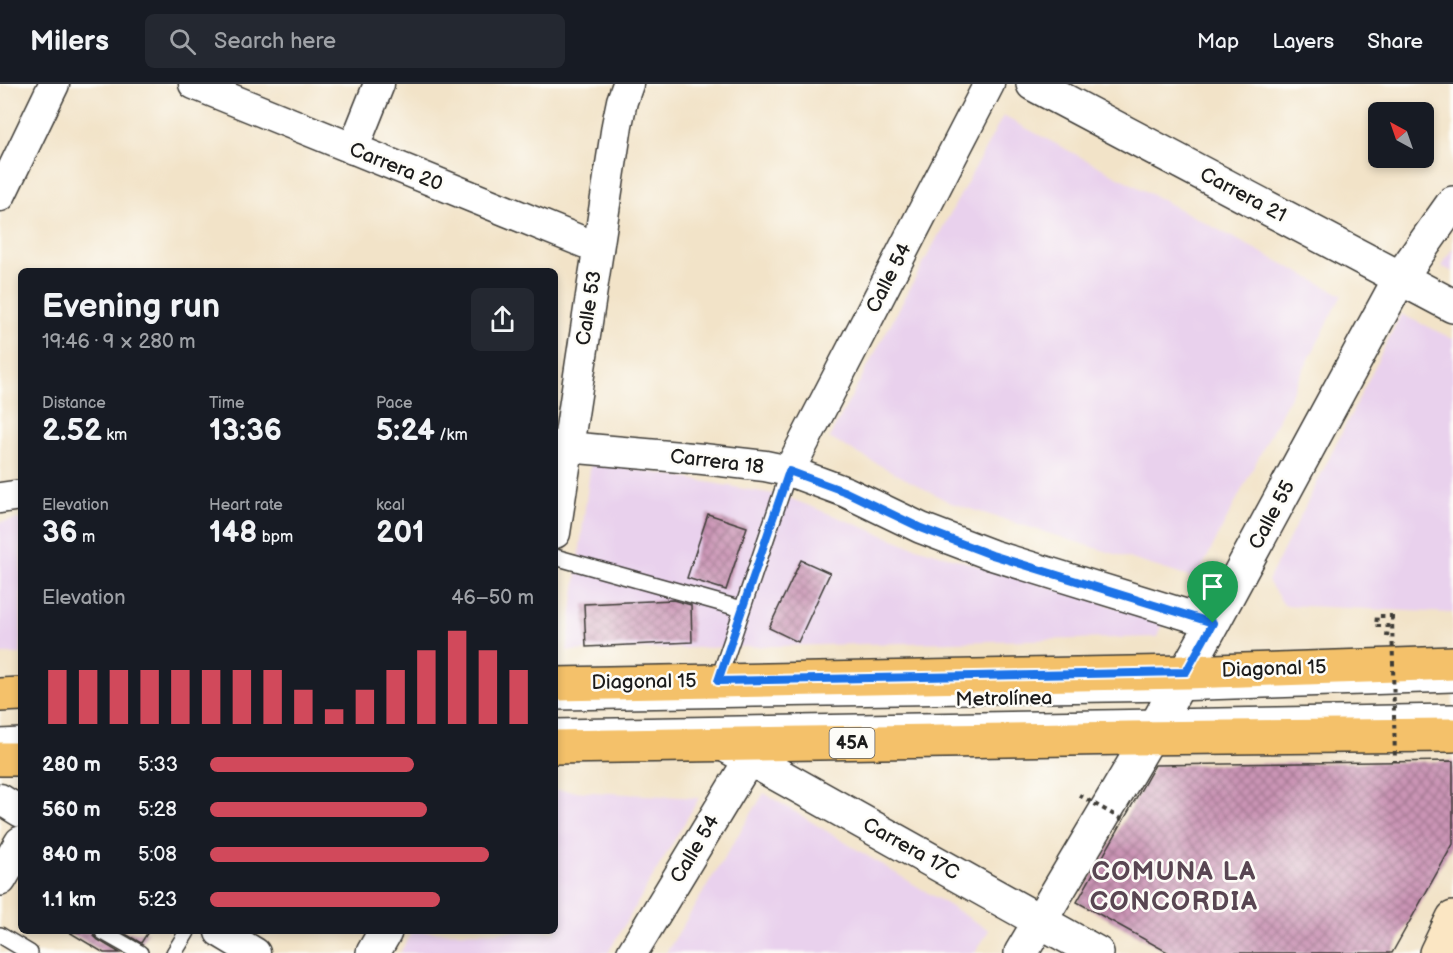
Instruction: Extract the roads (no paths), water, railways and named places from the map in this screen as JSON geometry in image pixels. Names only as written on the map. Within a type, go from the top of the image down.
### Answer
[{"type":"main road","name":"Diagonal 15","points":[[558,747],[744,749],[1167,705],[1453,663]]},
{"type":"main road","name":"Diagonal 15","points":[[558,684],[718,681],[1167,705],[1453,735]]},
{"type":"main road","points":[[0,695],[18,694]]},
{"type":"main road","points":[[0,759],[18,759]]},
{"type":"main road","points":[[1436,953],[1453,918]]},
{"type":"street","points":[[0,196],[54,84]]},
{"type":"street","name":"Carrera 20","points":[[194,84],[598,248]]},
{"type":"street","points":[[353,149],[379,84]]},
{"type":"street","name":"Calle 53","points":[[558,496],[562,446],[598,248],[616,125],[628,84]]},
{"type":"street","name":"Calle 54","points":[[789,471],[989,84]]},
{"type":"street","name":"Carrera 21","points":[[1033,84],[1453,306]]},
{"type":"street","name":"Calle 55","points":[[1021,953],[1167,705],[1400,278],[1453,203]]},
{"type":"street","name":"Carrera 18","points":[[562,446],[703,459],[789,471],[846,492],[921,528],[992,555],[1213,623]]},
{"type":"street","points":[[0,498],[18,495]]},
{"type":"street","name":"Calle 54","points":[[632,953],[744,749]]},
{"type":"street","name":"Carrera 17C","points":[[744,749],[1097,953]]},
{"type":"street","points":[[0,800],[18,810]]},
{"type":"street","points":[[6,876],[18,850]]},
{"type":"street","points":[[223,934],[255,953]]},
{"type":"street","points":[[373,953],[383,934]]},
{"type":"lane","points":[[718,681],[789,471]]},
{"type":"lane","points":[[558,558],[742,609]]},
{"type":"lane","name":"Metrolínea","points":[[558,727],[1167,705],[1453,684]]},
{"type":"lane","name":"Metrolínea","points":[[558,702],[1167,705],[1453,712]]},
{"type":"lane","points":[[0,737],[18,736]]},
{"type":"lane","points":[[107,934],[140,953]]},
{"type":"lane","points":[[174,953],[186,934]]},
{"type":"lane","points":[[0,935],[30,953]]},
{"type":"district","name":"COMUNA LA CONCORDIA","points":[[1174,887]]}]
